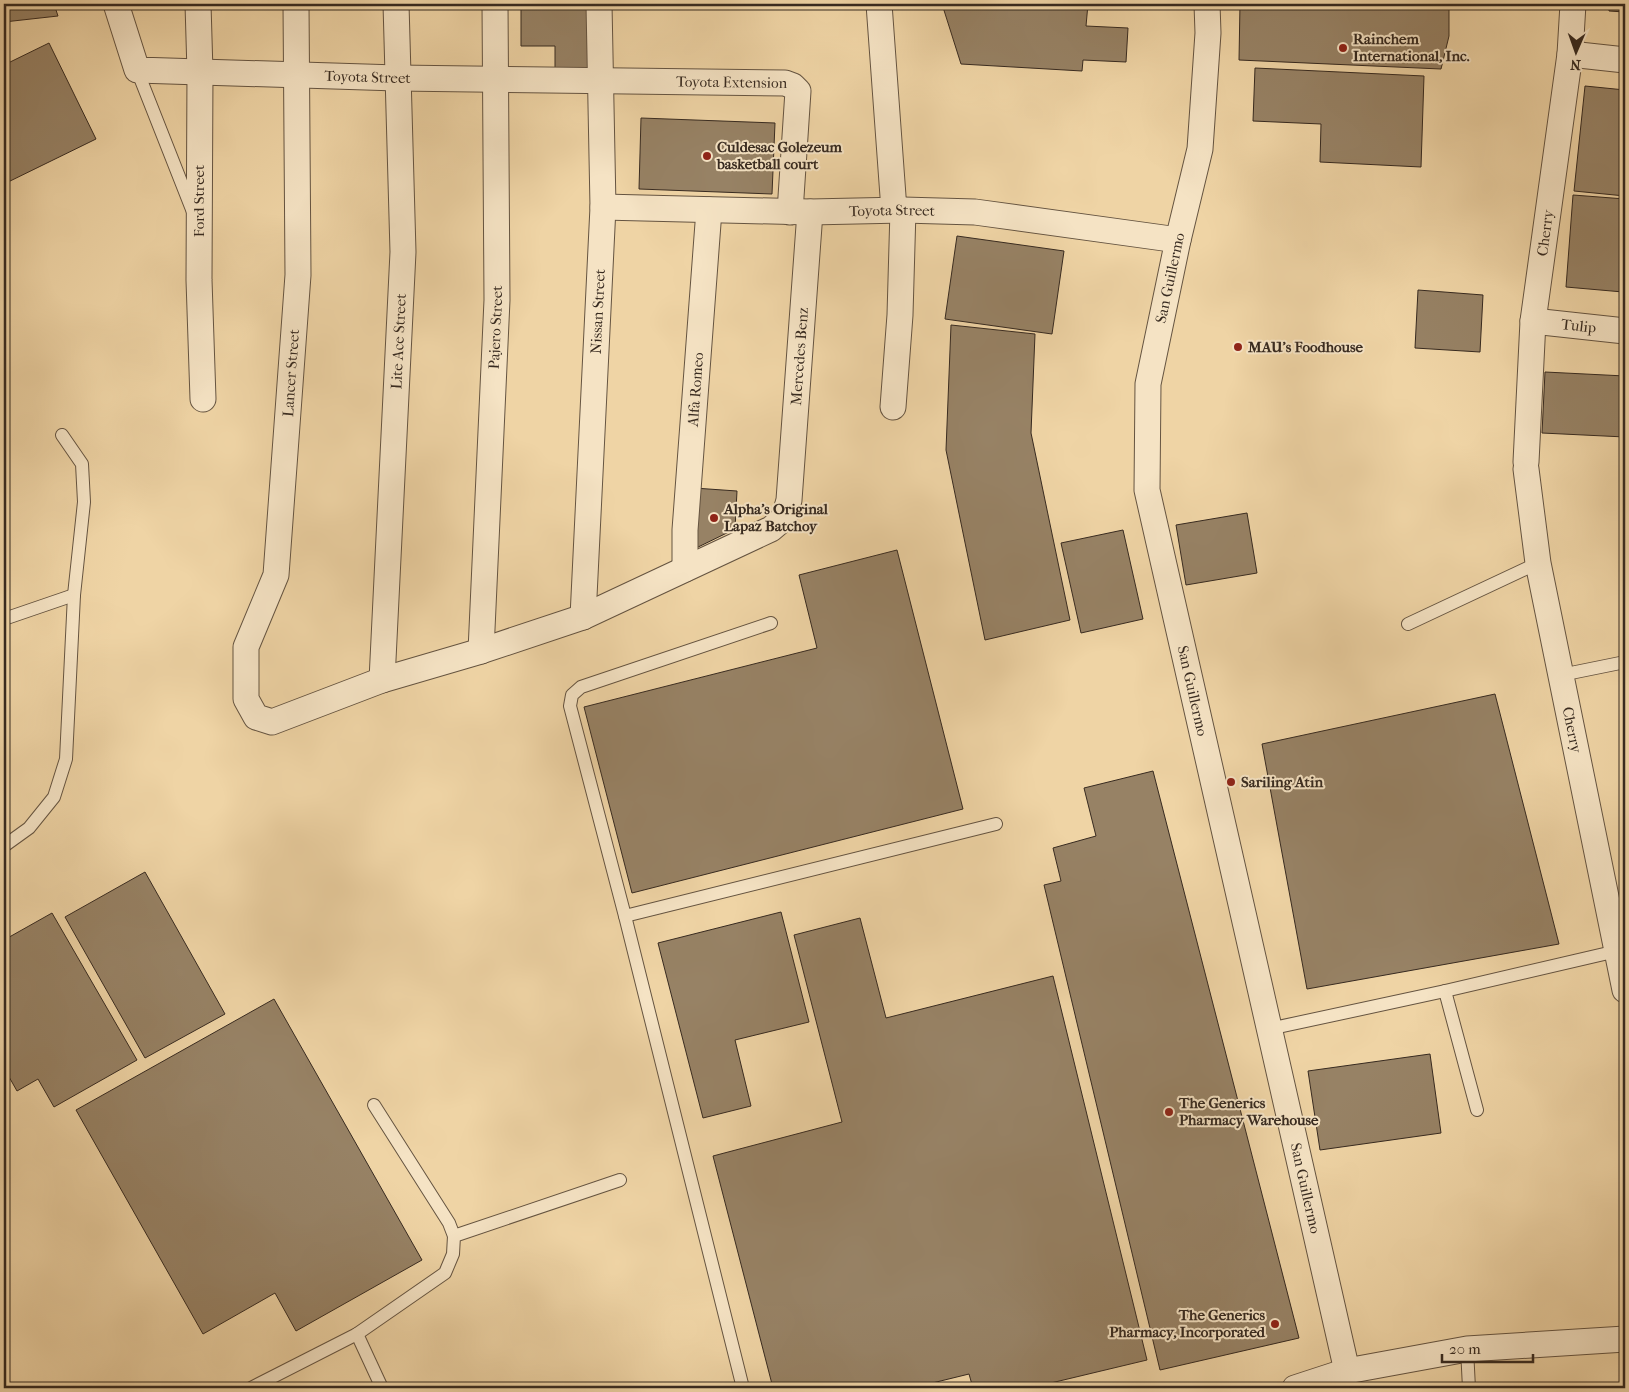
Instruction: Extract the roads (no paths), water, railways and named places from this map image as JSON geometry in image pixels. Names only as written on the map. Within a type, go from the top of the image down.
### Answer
[{"type":"street","points":[[116,4],[136,70]]},
{"type":"street","name":"Ford Street","points":[[198,4],[200,72],[199,280],[203,399]]},
{"type":"street","name":"Lancer Street","points":[[272,722],[256,717],[246,700],[246,647],[276,576],[298,275],[296,4]]},
{"type":"street","name":"Lite Ace Street","points":[[382,680],[403,252],[396,4]]},
{"type":"street","name":"Pajero Street","points":[[481,651],[497,300],[495,4]]},
{"type":"street","name":"Nissan Street","points":[[583,617],[603,207],[599,4]]},
{"type":"street","points":[[879,4],[898,210],[900,314],[893,407]]},
{"type":"street","name":"San Guillermo","points":[[1207,4],[1208,32],[1200,149],[1178,240],[1148,384],[1147,490],[1347,1371]]},
{"type":"street","name":"Cherry","points":[[1574,4],[1570,54],[1533,321],[1526,466],[1538,563],[1625,990]]},
{"type":"street","points":[[1570,54],[1625,60]]},
{"type":"street","name":"Toyota Street","points":[[136,70],[397,78],[600,80]]},
{"type":"street","name":"Toyota Extension","points":[[600,80],[785,83],[794,86],[798,90],[800,212]]},
{"type":"street","name":"Toyota Street","points":[[603,207],[800,212],[898,210],[976,212],[1178,240]]},
{"type":"street","name":"Alfa Romeo","points":[[685,569],[686,530],[709,210]]},
{"type":"street","name":"Mercedes Benz","points":[[272,722],[382,680],[481,651],[583,617],[771,530],[784,518],[789,500],[800,212]]},
{"type":"street","name":"Tulip","points":[[1533,321],[1625,331]]},
{"type":"street","points":[[1295,1388],[1347,1371],[1467,1349],[1625,1339]]},
{"type":"lane","points":[[136,70],[199,226]]},
{"type":"lane","points":[[4,846],[29,828],[54,797],[66,759],[74,595],[84,502],[82,464],[62,435]]},
{"type":"lane","points":[[1408,624],[1538,563]]},
{"type":"lane","points":[[4,619],[74,595]]},
{"type":"lane","points":[[742,1388],[625,916],[570,706],[572,695],[581,686],[771,623]]},
{"type":"lane","points":[[1560,674],[1625,662]]},
{"type":"lane","points":[[625,916],[996,824]]},
{"type":"lane","points":[[1269,1029],[1617,951]]},
{"type":"lane","points":[[1445,991],[1477,1110]]},
{"type":"lane","points":[[251,1388],[356,1334],[445,1273],[453,1254],[454,1236],[450,1223],[374,1105]]},
{"type":"lane","points":[[454,1236],[620,1180]]},
{"type":"lane","points":[[356,1334],[382,1388]]},
{"type":"lane","points":[[1467,1349],[1469,1388]]},
{"type":"place","name":"Rainchem International, Inc.","points":[[1343,48]]},
{"type":"place","name":"Culdesac Golezeum basketball court","points":[[707,156]]},
{"type":"place","name":"MAU’s Foodhouse","points":[[1238,347]]},
{"type":"place","name":"Alpha's Original Lapaz Batchoy","points":[[714,518]]},
{"type":"place","name":"Sariling Atin","points":[[1231,782]]},
{"type":"place","name":"The Generics Pharmacy Warehouse","points":[[1169,1112]]},
{"type":"place","name":"The Generics Pharmacy, Incorporated","points":[[1275,1324]]}]
